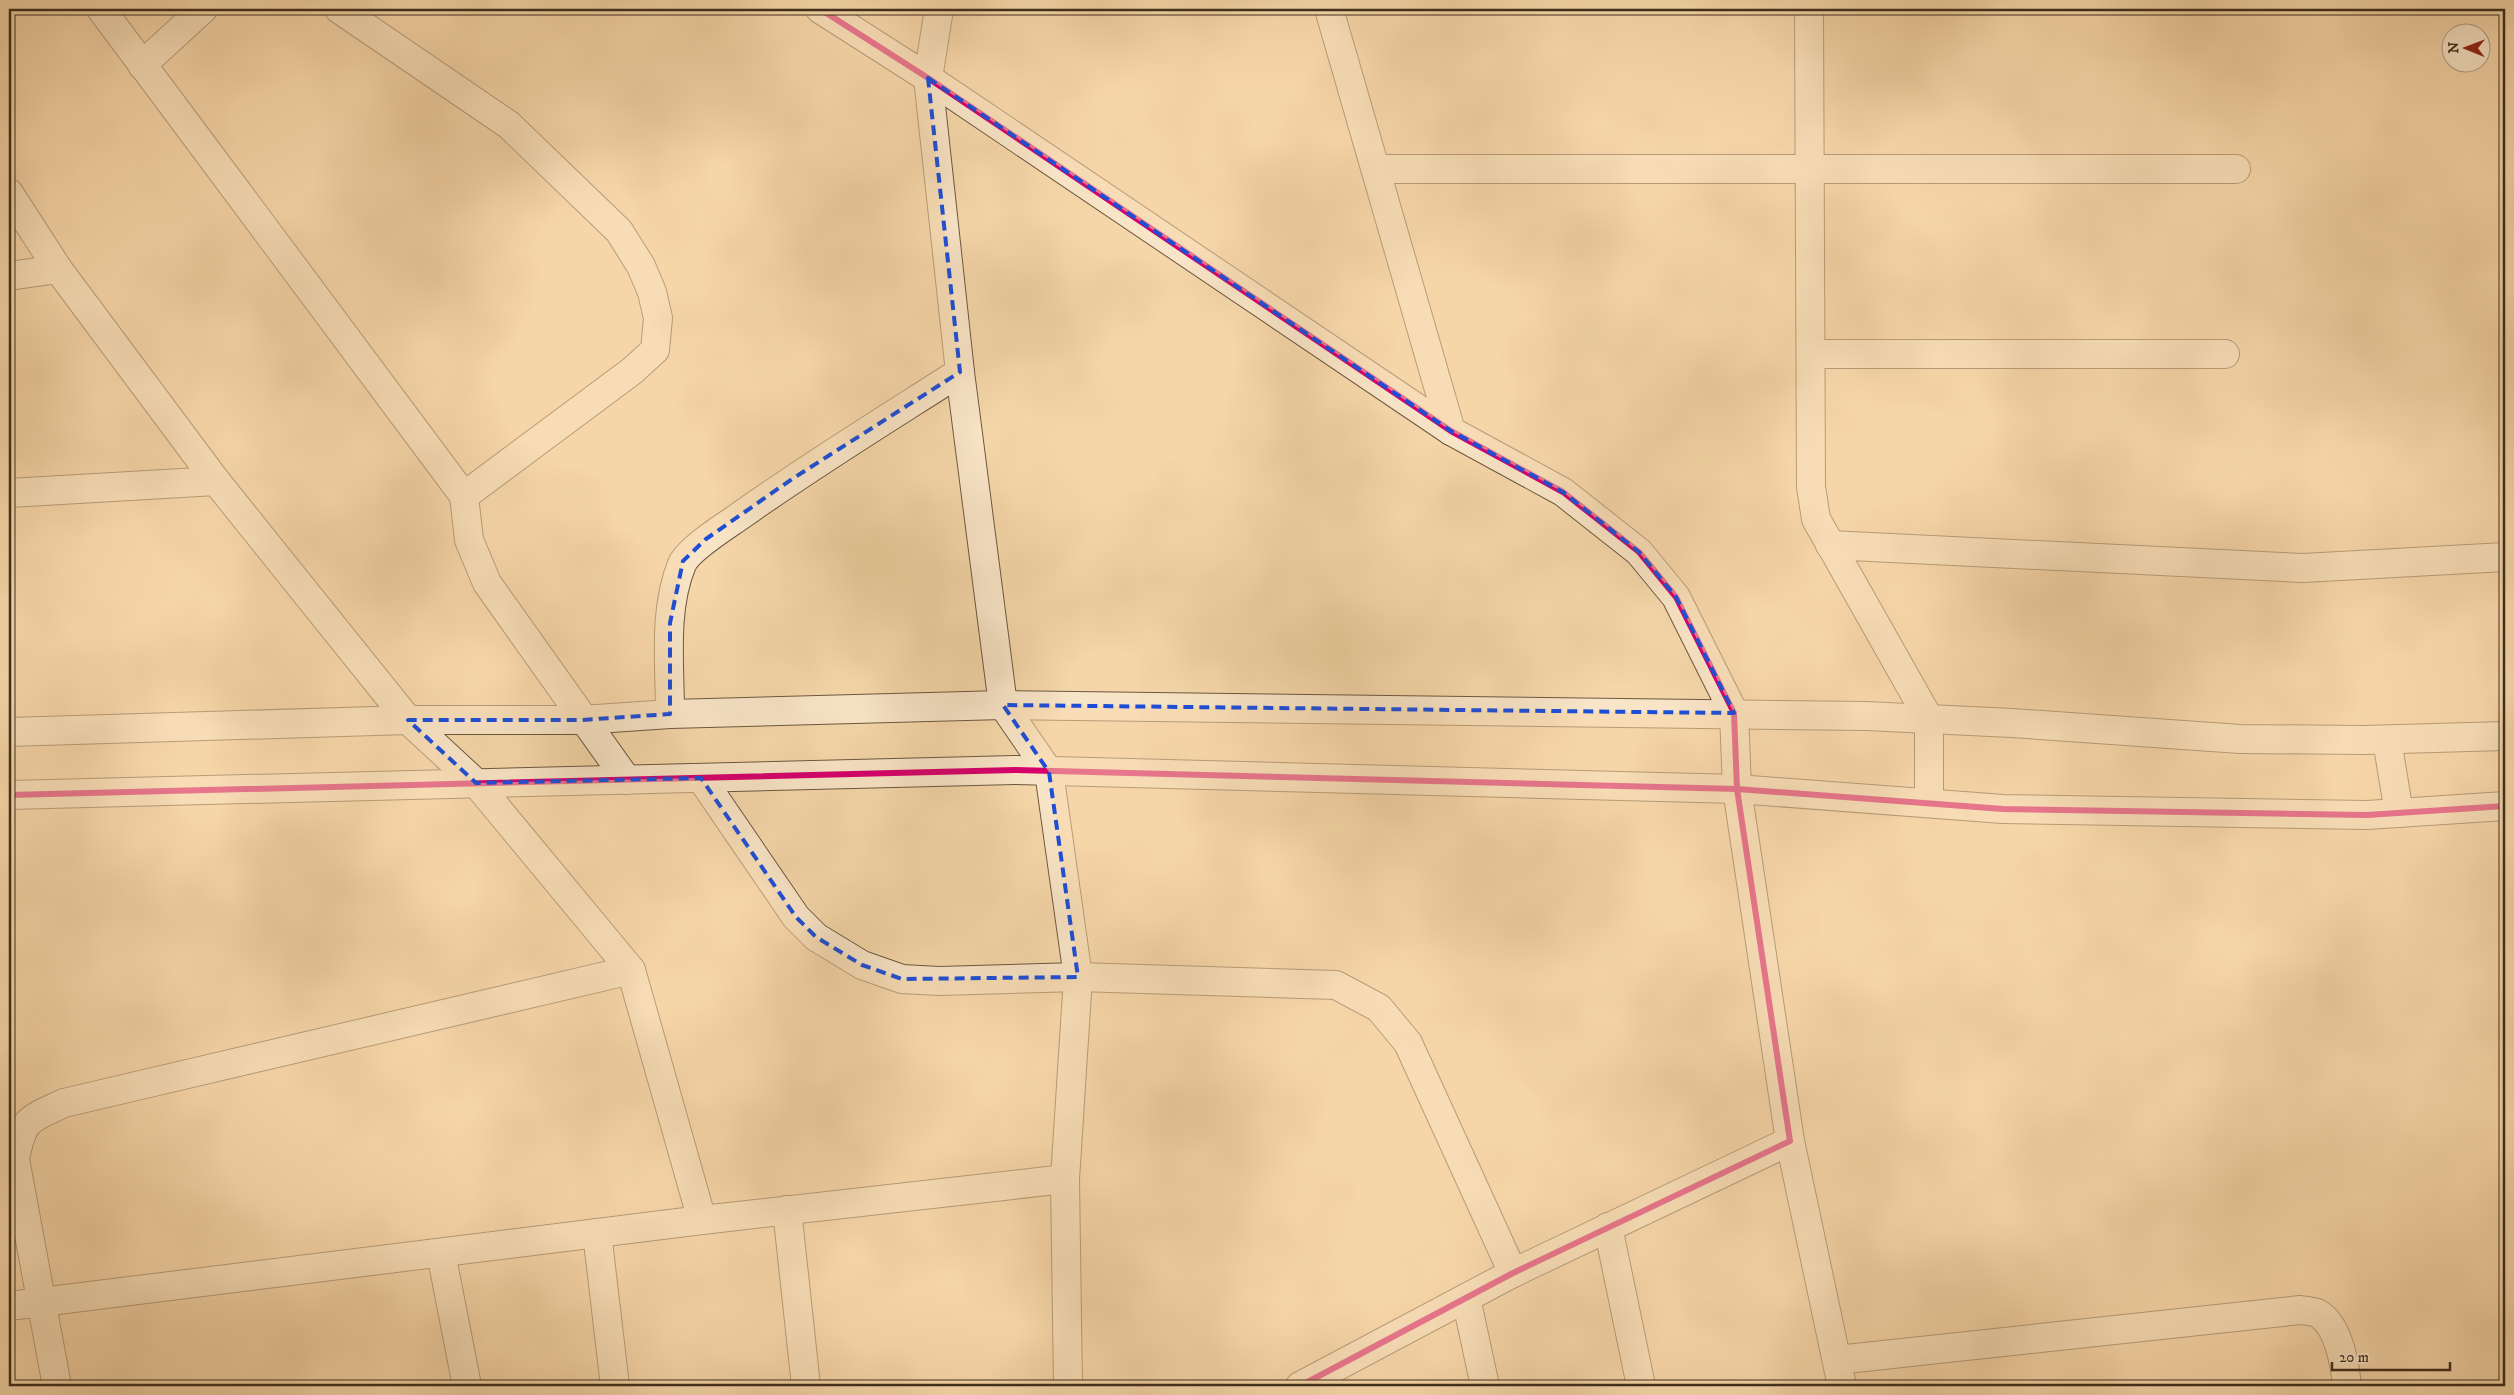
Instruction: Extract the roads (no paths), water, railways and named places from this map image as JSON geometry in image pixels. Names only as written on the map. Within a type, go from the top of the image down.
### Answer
[{"type":"street","points":[[101,9],[464,496],[469,540],[487,583],[582,720],[627,780]]},
{"type":"street","points":[[142,65],[203,9]]},
{"type":"street","points":[[338,9],[509,125],[619,231],[641,266],[652,292],[658,318],[655,350],[632,371],[464,496]]},
{"type":"street","points":[[820,9],[928,78],[1451,431],[1563,492],[1639,552],[1676,597],[1734,713],[1737,789],[1790,1141],[1842,1386]]},
{"type":"street","points":[[939,9],[928,78],[960,372],[1003,704],[1049,772],[1078,976],[1065,1179],[1068,1386]]},
{"type":"street","points":[[1329,9],[1451,431]]},
{"type":"street","points":[[1809,9],[1811,487],[1816,519],[1929,719],[1928,803]]},
{"type":"street","points":[[1376,169],[2236,169]]},
{"type":"street","points":[[9,192],[58,269],[216,481],[408,720],[476,783],[631,970],[702,1220]]},
{"type":"street","points":[[9,276],[58,269]]},
{"type":"street","points":[[1811,354],[2225,354]]},
{"type":"street","points":[[670,714],[670,622],[676,585],[683,561],[706,539],[792,479],[960,372]]},
{"type":"street","points":[[9,493],[216,481]]},
{"type":"street","points":[[1830,545],[2303,568],[2505,557]]},
{"type":"street","points":[[9,732],[408,720],[582,720],[670,714],[1003,704],[1734,713],[2012,723],[2240,739],[2387,740],[2505,736]]},
{"type":"street","points":[[2387,740],[2399,813]]},
{"type":"street","points":[[9,795],[701,778],[1049,772],[1737,789],[2003,809],[2367,815],[2505,806]]},
{"type":"street","points":[[701,778],[796,917],[816,937],[862,965],[902,980],[1078,976],[1336,985],[1379,1008],[1408,1043],[1513,1274]]},
{"type":"street","points":[[57,1386],[43,1302],[20,1199],[15,1159],[20,1132],[32,1118],[64,1103],[631,970]]},
{"type":"street","points":[[1300,1386],[1513,1274],[1790,1141]]},
{"type":"street","points":[[9,1306],[702,1220],[1065,1179]]},
{"type":"street","points":[[787,1210],[806,1386]]},
{"type":"street","points":[[1608,1228],[1640,1386]]},
{"type":"street","points":[[596,1233],[615,1386]]},
{"type":"street","points":[[441,1253],[467,1386]]},
{"type":"street","points":[[1466,1298],[1485,1386]]},
{"type":"street","points":[[1837,1360],[2300,1310],[2318,1313],[2330,1324],[2339,1349],[2348,1386]]}]
